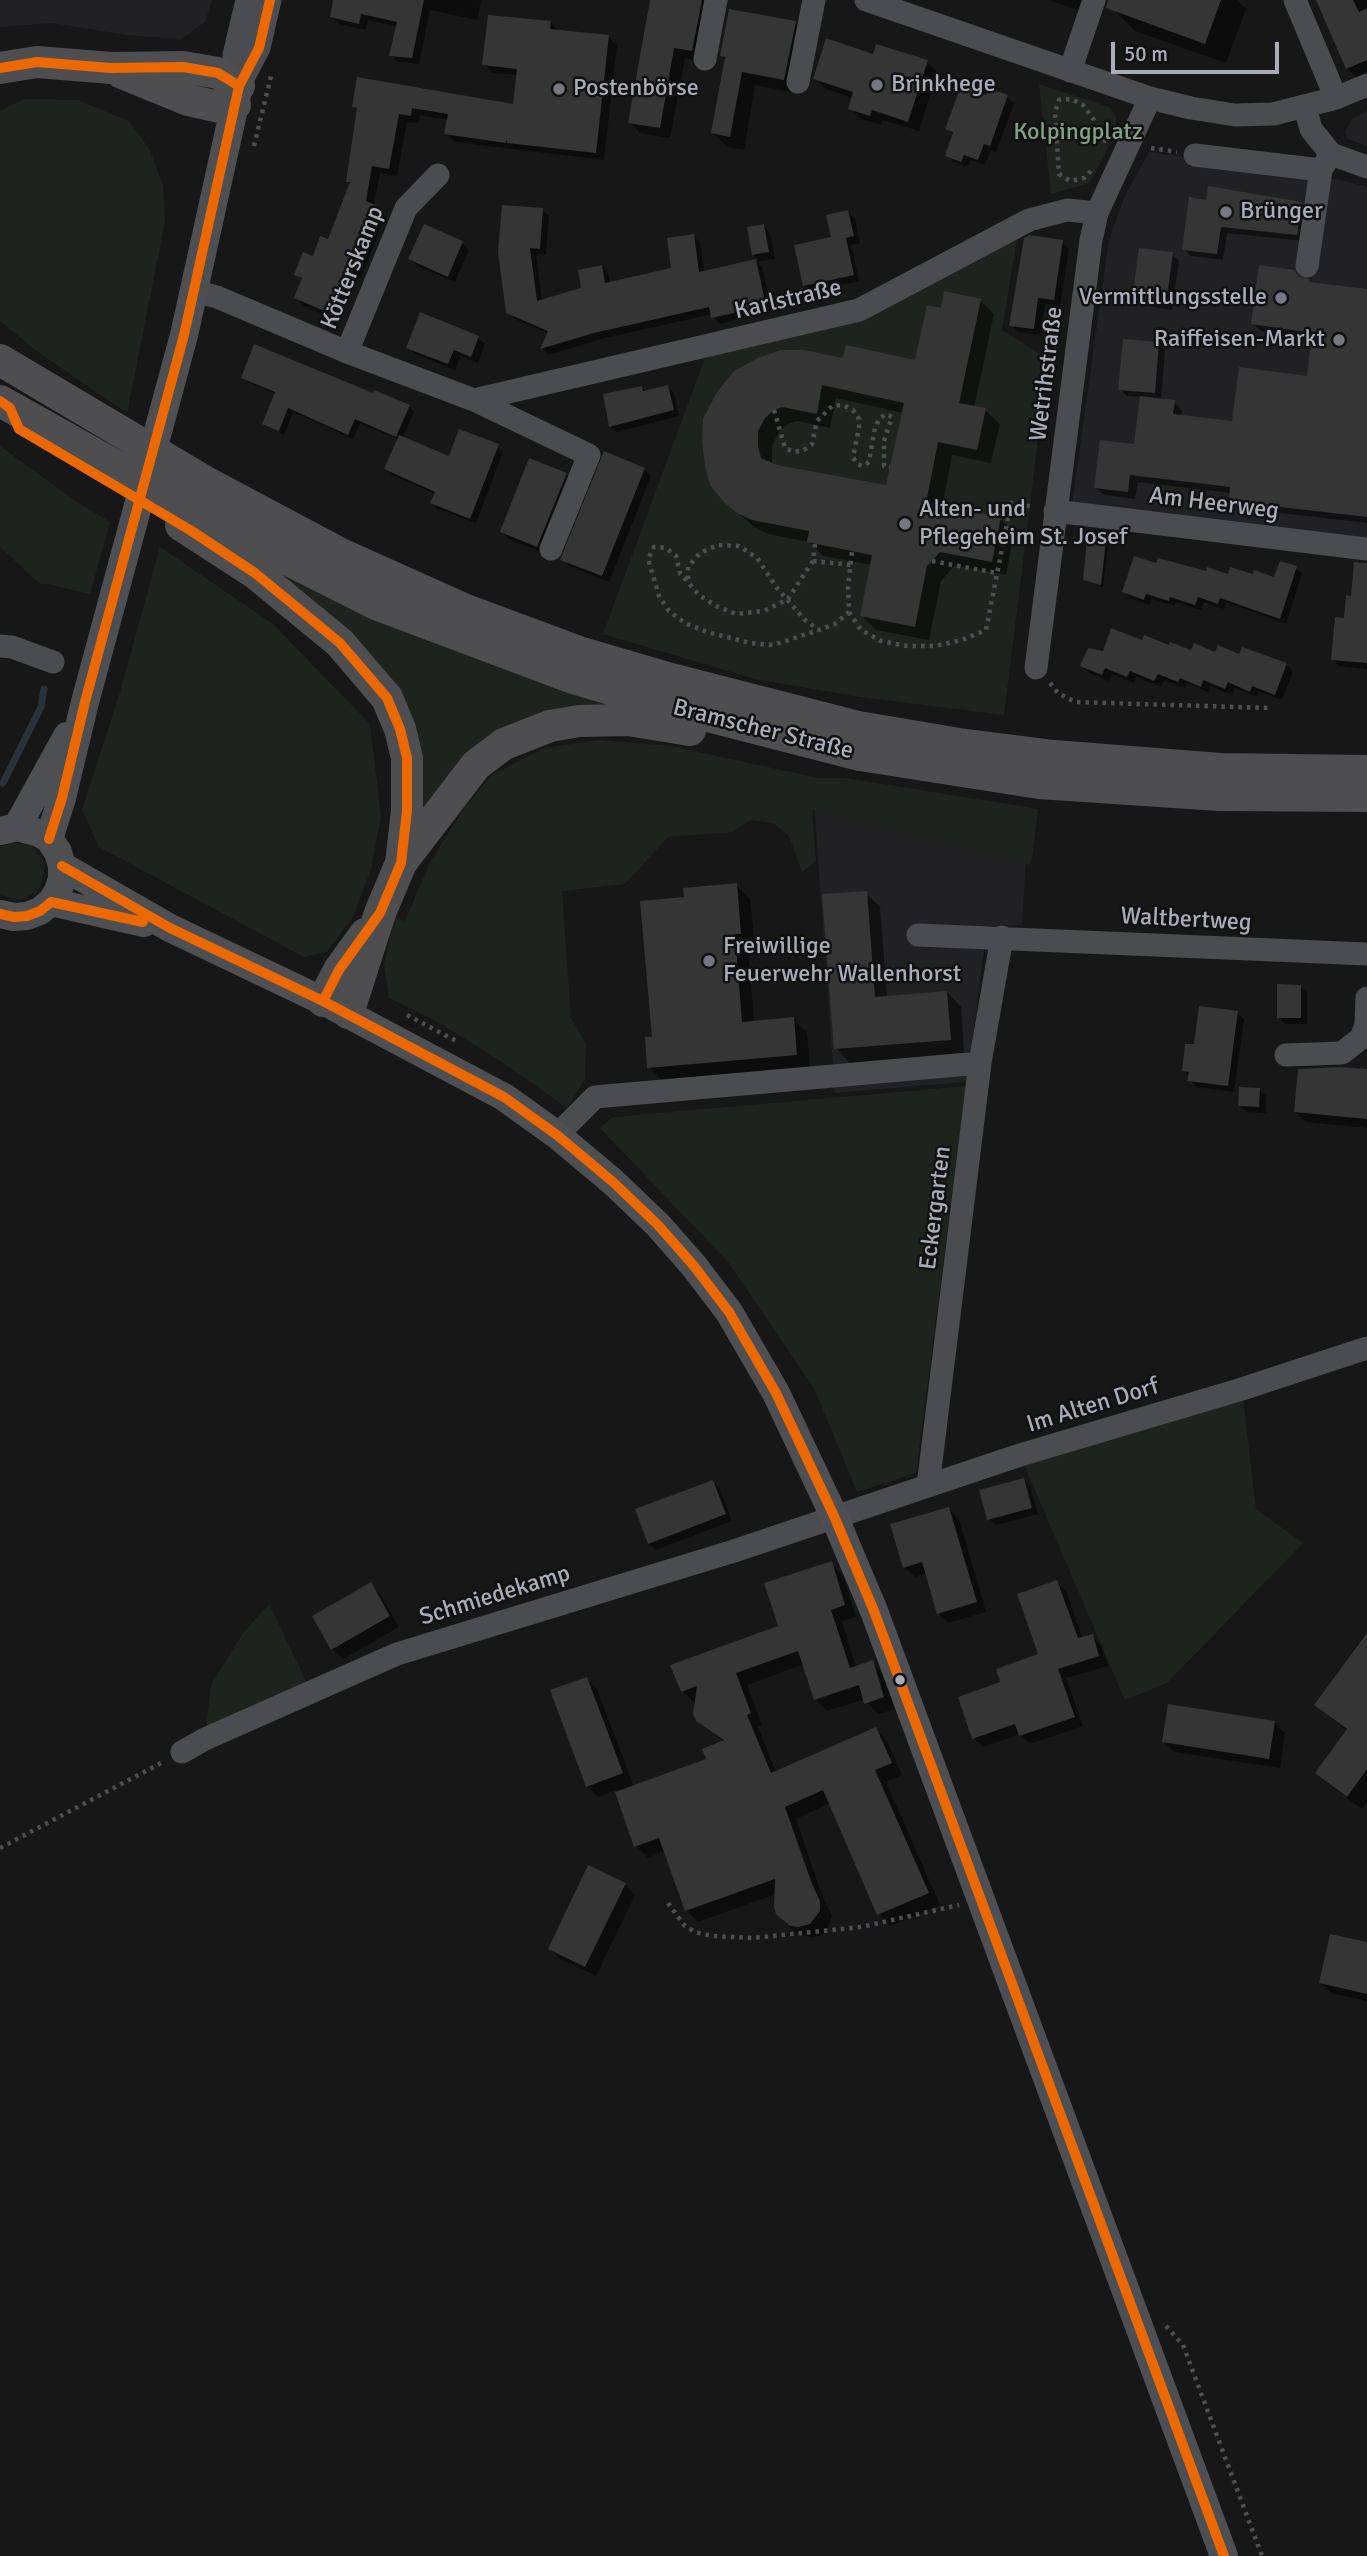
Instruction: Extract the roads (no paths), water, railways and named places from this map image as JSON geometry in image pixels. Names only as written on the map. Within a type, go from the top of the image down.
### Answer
[{"type":"highway","points":[[0,68],[37,62],[111,68],[183,66],[218,73],[237,96]]},
{"type":"highway","points":[[0,338],[44,372],[62,398]]},
{"type":"highway","points":[[0,360],[107,424],[197,507],[255,573],[340,643],[387,698],[400,729],[407,758],[407,811],[401,863]]},
{"type":"highway","points":[[5,405],[19,429],[197,507]]},
{"type":"highway","name":"Bramscher Straße","points":[[197,507],[376,604],[462,638],[573,678],[828,748],[956,772],[1039,783],[1219,795],[1367,796]]},
{"type":"highway","name":"Bramscher Straße","points":[[197,507],[341,554],[466,610],[579,652],[671,679],[871,729],[1054,756],[1220,769],[1367,771]]},
{"type":"highway","points":[[336,1007],[401,863],[476,765],[504,744],[550,726],[579,721],[628,720],[679,728],[800,755],[828,748]]},
{"type":"main road","points":[[49,839],[195,291],[237,96]]},
{"type":"main road","points":[[9,829],[85,702]]},
{"type":"main road","points":[[4,923],[40,911],[51,902],[62,879],[58,852],[49,839],[29,828],[9,829]]},
{"type":"main road","points":[[62,866],[170,928],[336,1007],[504,1097],[557,1135],[613,1182],[694,1266],[729,1312],[776,1393],[834,1516],[874,1611],[1224,2556]]},
{"type":"main road","points":[[51,902],[170,928]]},
{"type":"street","points":[[237,96],[234,55],[247,0]]},
{"type":"street","points":[[237,96],[259,48],[270,0]]},
{"type":"street","points":[[705,60],[716,0]]},
{"type":"street","points":[[799,82],[814,0]]},
{"type":"street","points":[[866,0],[1150,99],[1235,115],[1273,114],[1305,107],[1367,85]]},
{"type":"street","points":[[1070,71],[1094,0]]},
{"type":"street","points":[[1295,0],[1336,98]]},
{"type":"street","name":"Wetrihstraße","points":[[1037,668],[1091,240],[1097,213],[1150,99]]},
{"type":"street","points":[[1305,107],[1311,129],[1326,162],[1307,266]]},
{"type":"street","points":[[1195,155],[1326,162],[1367,167]]},
{"type":"street","name":"Kötterskamp","points":[[347,352],[406,208],[438,175]]},
{"type":"street","name":"Karlstraße","points":[[474,400],[859,310],[1030,220],[1067,210],[1097,213]]},
{"type":"street","points":[[195,291],[217,297],[347,352],[474,400],[589,455],[551,549]]},
{"type":"street","name":"Am Heerweg","points":[[1055,511],[1367,549]]},
{"type":"street","points":[[0,646],[12,647],[53,662]]},
{"type":"street","name":"Waltbertweg","points":[[918,934],[1367,954]]},
{"type":"street","name":"Eckergarten","points":[[928,1486],[981,1063],[1002,937]]},
{"type":"street","points":[[1286,1055],[1342,1053],[1361,1038],[1366,1026],[1367,998]]},
{"type":"street","points":[[557,1135],[595,1097],[981,1063]]},
{"type":"street","name":"Im Alten Dorf","points":[[834,1516],[1367,1348]]},
{"type":"street","name":"Schmiedekamp","points":[[182,1752],[205,1739],[397,1654],[734,1551],[834,1516]]},
{"type":"waterway","points":[[3,783],[41,707],[44,689]]},
{"type":"place","name":"Brinkhege","points":[[877,85]]},
{"type":"place","name":"Postenbörse","points":[[559,89]]},
{"type":"place","name":"Brünger","points":[[1226,212]]},
{"type":"place","name":"Vermittlungsstelle","points":[[1281,298]]},
{"type":"place","name":"Raiffeisen-Markt","points":[[1339,340]]},
{"type":"place","name":"Alten- und Pflegeheim St. Josef","points":[[905,524]]},
{"type":"place","name":"Freiwillige Feuerwehr Wallenhorst","points":[[709,961]]},
{"type":"park label","name":"Kolpingplatz","points":[[1078,133]]}]
